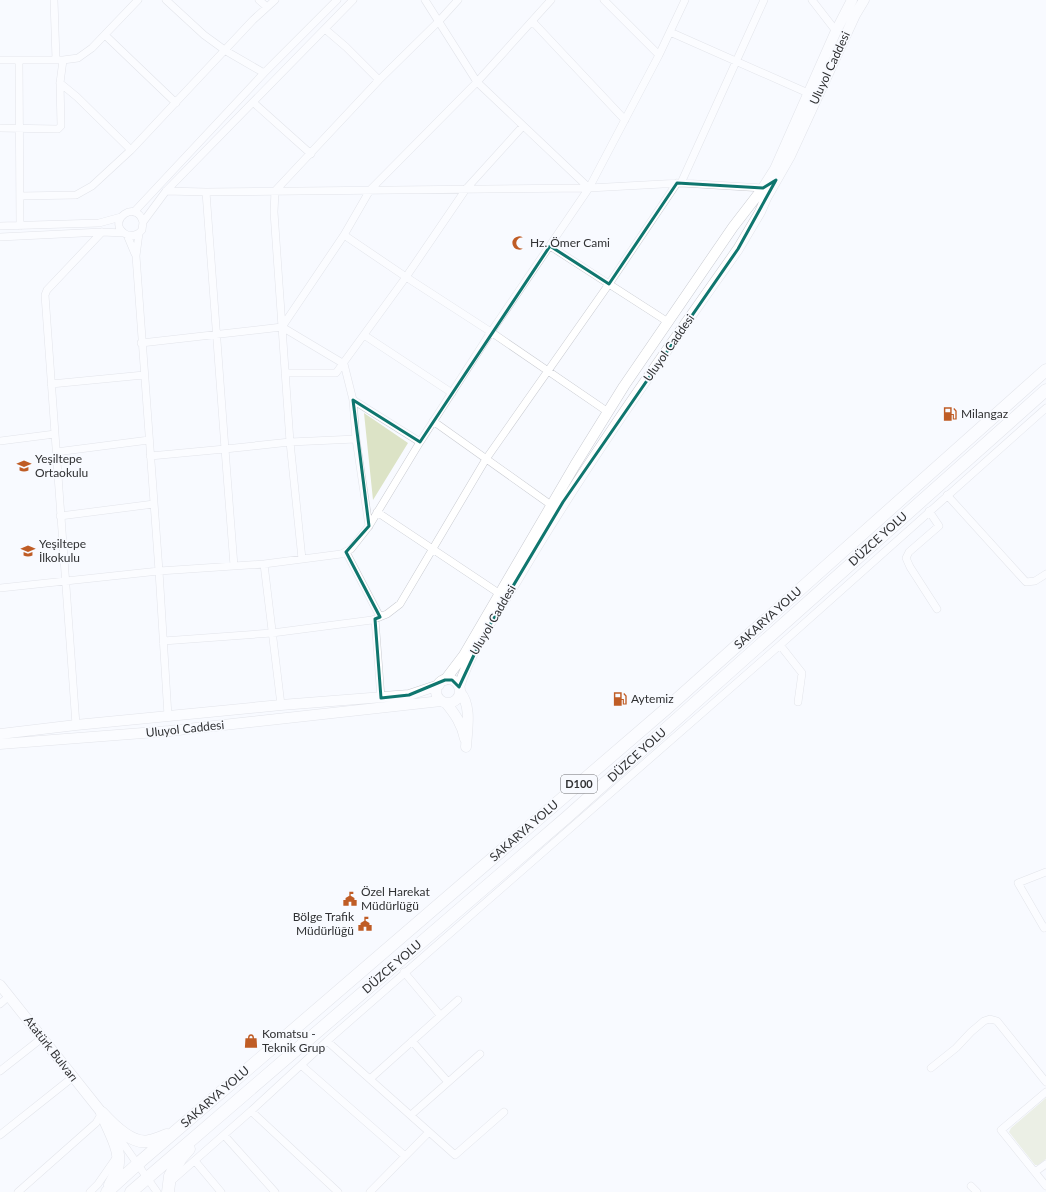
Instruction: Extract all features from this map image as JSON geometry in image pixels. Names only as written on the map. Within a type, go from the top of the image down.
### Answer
[{"type":"highway","name":"SAKARYA YOLU","points":[[106,1192],[666,709],[1046,370]]},
{"type":"highway","name":"DÜZCE YOLU","points":[[131,1192],[567,817],[1046,390]]},
{"type":"highway","points":[[102,1113],[115,1126],[135,1140],[147,1142],[175,1132]]},
{"type":"highway","points":[[102,1113],[119,1155],[117,1172],[106,1192]]},
{"type":"highway","points":[[169,1187],[170,1176],[181,1158],[208,1126]]},
{"type":"main road","name":"Uluyol Caddesi","points":[[0,734],[281,705],[409,695],[442,682],[464,655],[551,505],[608,412],[733,227],[763,188],[775,169],[836,31],[852,0]]},
{"type":"main road","name":"Uluyol Caddesi","points":[[460,689],[464,669],[563,502],[738,249],[760,212],[766,198],[790,156],[855,15],[864,0]]},
{"type":"main road","points":[[452,680],[460,689],[466,704],[468,723],[466,746],[463,731],[457,717],[436,693],[442,682],[452,680]]},
{"type":"main road","points":[[443,702],[450,703],[456,701],[459,696],[460,689]]},
{"type":"main road","name":"Uluyol Caddesi","points":[[0,744],[169,731],[443,702]]},
{"type":"main road","name":"Atatürk Bulvarı","points":[[0,985],[102,1113]]},
{"type":"street","points":[[0,128],[58,129],[61,126],[59,60],[54,0]]},
{"type":"street","points":[[0,60],[59,60],[78,58],[92,48],[138,0]]},
{"type":"street","points":[[166,0],[204,35],[226,51],[264,73]]},
{"type":"street","points":[[259,0],[267,7]]},
{"type":"street","points":[[20,196],[76,195],[92,186],[131,150],[226,51],[253,20],[275,0]]},
{"type":"street","points":[[134,212],[264,73],[337,0]]},
{"type":"street","points":[[168,716],[159,571],[141,343],[136,256],[139,233],[143,226],[143,222],[166,191],[354,0]]},
{"type":"street","points":[[425,0],[478,82],[589,188]]},
{"type":"street","points":[[302,559],[290,442],[274,212],[275,191],[379,80],[439,21],[458,0]]},
{"type":"street","points":[[282,327],[344,235],[370,190],[478,82],[551,0]]},
{"type":"street","points":[[604,0],[659,56]]},
{"type":"street","points":[[0,588],[159,571],[264,564],[341,554],[351,549],[377,512],[433,421],[589,188],[659,56],[685,0]]},
{"type":"street","points":[[163,641],[272,633],[377,618],[387,614],[400,604],[486,459],[679,183],[764,0]]},
{"type":"street","points":[[812,0],[836,31]]},
{"type":"street","points":[[532,21],[625,120]]},
{"type":"street","points":[[325,29],[346,47],[379,80]]},
{"type":"street","points":[[670,32],[808,93]]},
{"type":"street","points":[[105,35],[176,103]]},
{"type":"street","points":[[19,60],[20,226]]},
{"type":"street","points":[[60,83],[78,97],[131,150]]},
{"type":"street","points":[[254,103],[311,154]]},
{"type":"street","points":[[285,373],[336,373],[406,277],[466,189],[523,126]]},
{"type":"street","points":[[166,191],[206,192],[589,188],[679,183],[763,188],[776,180]]},
{"type":"street","points":[[206,192],[234,566]]},
{"type":"street","points":[[0,226],[99,223],[121,217],[128,212],[134,212],[140,215],[143,222]]},
{"type":"street","points":[[121,217],[119,226],[125,234],[136,256]]},
{"type":"street","points":[[0,237],[102,232],[131,236],[139,233]]},
{"type":"street","points":[[76,725],[45,295],[47,290],[102,232]]},
{"type":"street","points":[[344,235],[492,332],[608,412]]},
{"type":"street","points":[[550,246],[668,322]]},
{"type":"street","points":[[141,343],[282,327],[344,364],[353,400],[356,439],[368,526]]},
{"type":"street","points":[[364,335],[452,393]]},
{"type":"street","points":[[51,384],[144,375]]},
{"type":"street","points":[[353,400],[420,442]]},
{"type":"street","points":[[169,1187],[195,1161],[327,1040],[780,645],[1046,408]]},
{"type":"street","points":[[433,421],[551,505]]},
{"type":"street","points":[[0,441],[55,434]]},
{"type":"street","points":[[150,456],[290,442],[356,439]]},
{"type":"street","points":[[56,452],[149,440]]},
{"type":"street","points":[[947,495],[1026,582],[1035,581],[1046,574]]},
{"type":"street","points":[[60,516],[154,504]]},
{"type":"street","points":[[929,511],[939,526],[909,552],[906,558],[937,610]]},
{"type":"street","points":[[377,512],[500,594]]},
{"type":"street","points":[[346,552],[377,618],[381,698]]},
{"type":"street","points":[[264,564],[281,705]]},
{"type":"street","points":[[780,645],[802,673],[798,702]]},
{"type":"street","points":[[1046,872],[1018,884],[1044,928],[1046,927]]},
{"type":"street","points":[[404,972],[440,1015]]},
{"type":"street","points":[[0,1004],[9,996]]},
{"type":"street","points":[[370,1080],[458,1000]]},
{"type":"street","points":[[931,1068],[956,1048],[984,1021],[990,1019],[997,1022],[1046,1082]]},
{"type":"street","points":[[0,1071],[42,1038]]},
{"type":"street","points":[[327,1040],[455,1155],[504,1112]]},
{"type":"street","points":[[412,1041],[448,1082]]},
{"type":"street","points":[[411,1115],[480,1054]]},
{"type":"street","points":[[301,1064],[404,1156]]},
{"type":"street","points":[[0,1135],[73,1077]]},
{"type":"street","points":[[1046,1092],[1001,1130],[1046,1186]]},
{"type":"street","points":[[251,1111],[338,1192]]},
{"type":"street","points":[[18,1192],[96,1123],[102,1113],[157,1192]]},
{"type":"street","points":[[370,1192],[429,1132]]},
{"type":"street","points":[[224,1135],[275,1192]]},
{"type":"street","points":[[90,1192],[98,1184],[119,1155]]},
{"type":"street","points":[[195,1161],[221,1192]]},
{"type":"street","points":[[1035,1172],[1046,1164]]},
{"type":"street","points":[[971,1186],[977,1192]]},
{"type":"highlighted area","points":[[776,180],[738,249],[563,502],[481,640],[459,687],[452,680],[445,680],[409,695],[381,698],[375,619],[380,617],[346,552],[369,526],[353,400],[420,442],[550,246],[609,284],[677,183],[763,188]]},
{"type":"green space","points":[[364,413],[408,443],[373,500]]},
{"type":"green space","points":[[1046,1098],[1046,1159],[1038,1165],[1035,1165],[1009,1132],[1011,1128]]},
{"type":"place","name":"Hz. Ömer Cami","points":[[519,243]]},
{"type":"place","name":"Milangaz","points":[[950,414]]},
{"type":"place","name":"Yeşiltepe Ortaokulu","points":[[24,466]]},
{"type":"place","name":"Yeşiltepe İlkokulu","points":[[28,551]]},
{"type":"place","name":"Aytemiz","points":[[620,699]]},
{"type":"place","name":"Özel Harekat Müdürlüğü","points":[[350,899]]},
{"type":"place","name":"Bölge Trafik Müdürlüğü","points":[[365,924]]},
{"type":"place","name":"Komatsu - Teknik Grup","points":[[251,1041]]}]
